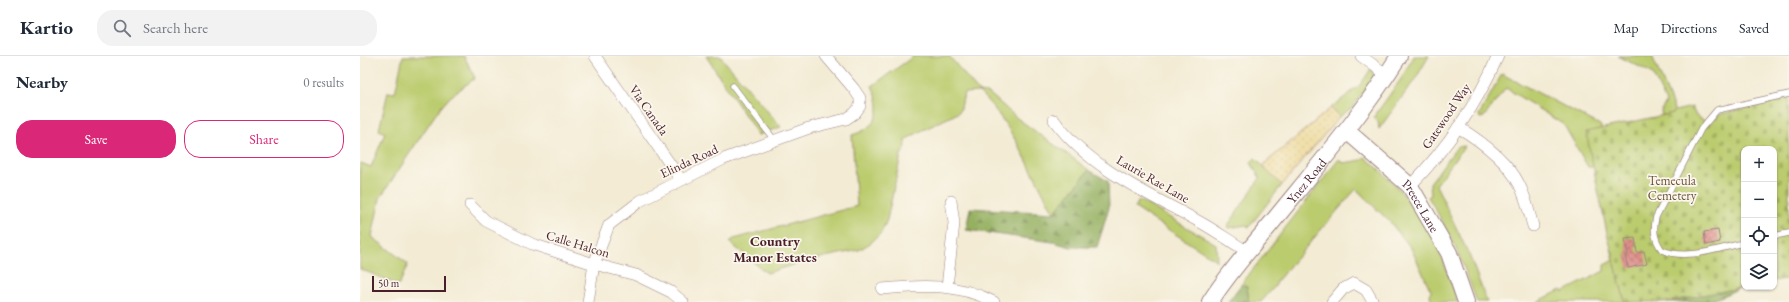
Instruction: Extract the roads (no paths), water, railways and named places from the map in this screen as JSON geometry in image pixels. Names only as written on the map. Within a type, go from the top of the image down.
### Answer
[{"type":"main road","name":"Ynez Road","points":[[1210,302],[1248,252],[1347,131],[1399,56]]},
{"type":"main road","name":"Preece Lane","points":[[1347,131],[1410,186],[1448,253],[1466,302]]},
{"type":"street","name":"Via Canada","points":[[595,56],[681,180]]},
{"type":"street","name":"Elinda Road","points":[[588,302],[594,264],[608,226],[640,201],[724,159],[809,128],[846,119],[855,113],[860,106],[860,98],[826,56]]},
{"type":"street","points":[[1362,56],[1387,75]]},
{"type":"street","name":"Gatewood Way","points":[[1410,186],[1432,162],[1458,127],[1479,95],[1498,56]]},
{"type":"street","name":"Laurie Rae Lane","points":[[1054,120],[1073,143],[1094,161],[1132,185],[1200,222],[1248,252]]},
{"type":"street","points":[[1458,127],[1490,149],[1507,167],[1519,184],[1534,226]]},
{"type":"street","points":[[947,287],[954,223],[951,201]]},
{"type":"street","name":"Calle Halcon","points":[[470,205],[486,221],[532,244],[594,264],[636,275],[671,292],[683,302]]},
{"type":"street","points":[[1332,302],[1343,289],[1354,283],[1366,290],[1373,302]]},
{"type":"street","points":[[882,289],[911,286],[947,287],[979,294],[994,302]]},
{"type":"lane","points":[[733,86],[775,140]]},
{"type":"lane","points":[[1741,244],[1700,253],[1675,255],[1662,250],[1655,238],[1654,226],[1656,216],[1698,135],[1710,117],[1717,110],[1789,94]]},
{"type":"lane","points":[[1777,235],[1789,233]]},
{"type":"district","name":"Country Manor Estates","points":[[775,250]]},
{"type":"park label","name":"Temecula Cemetery","points":[[1672,188]]}]
